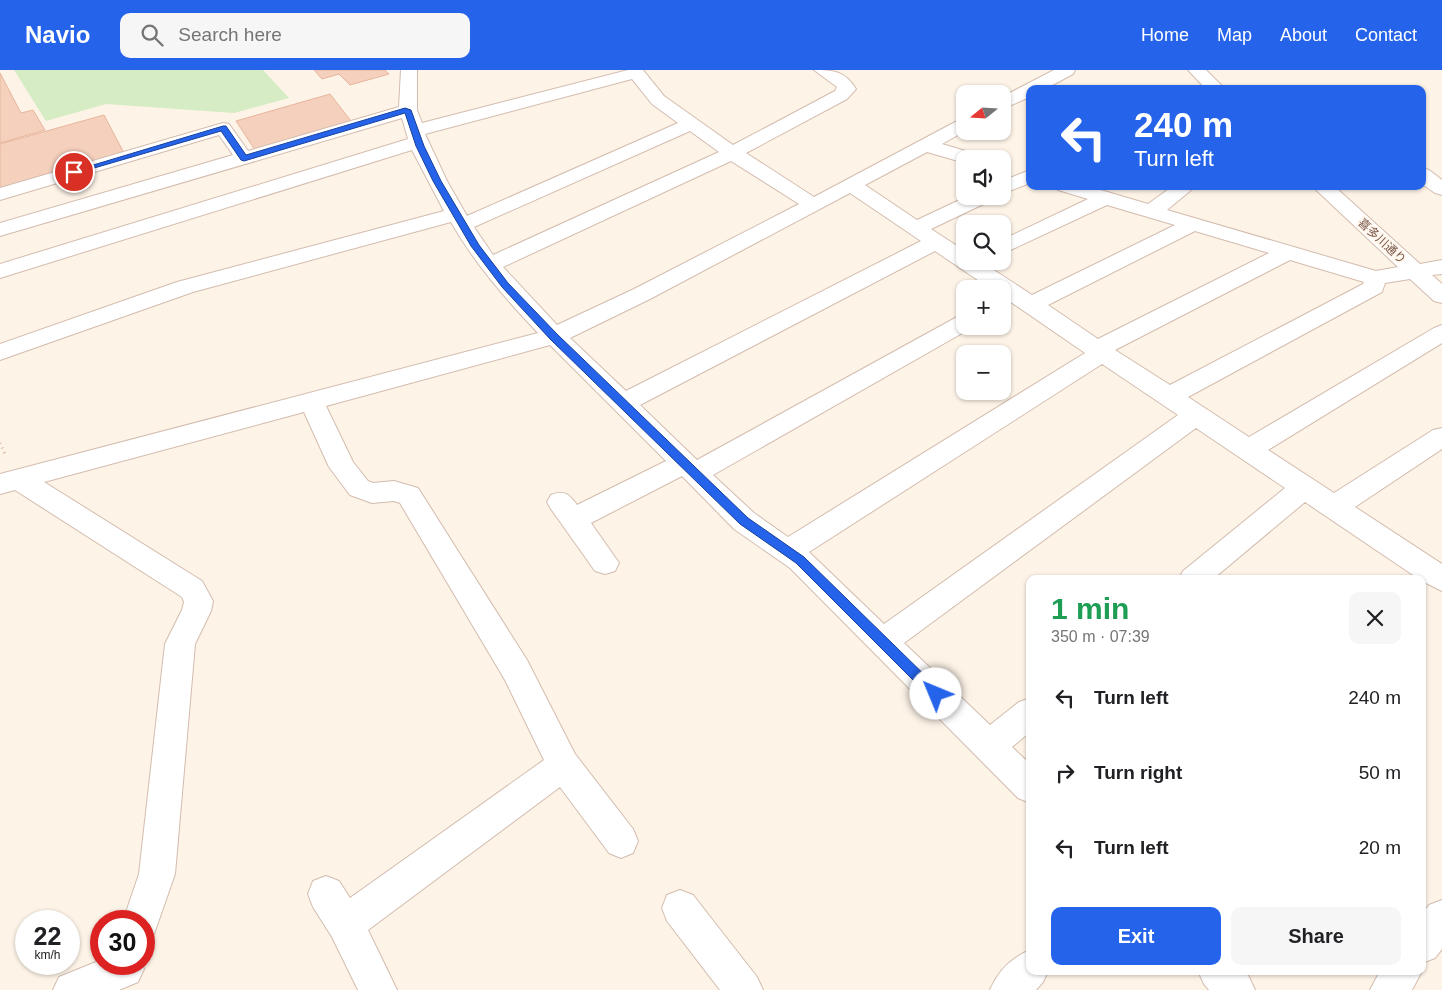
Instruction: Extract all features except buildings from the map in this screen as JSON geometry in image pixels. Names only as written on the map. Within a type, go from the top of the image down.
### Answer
[{"type":"street","points":[[490,265],[732,153],[841,96],[847,89],[844,84],[822,70]]},
{"type":"street","points":[[1034,85],[1067,70]]},
{"type":"street","points":[[1196,70],[1212,85]]},
{"type":"street","points":[[410,71],[414,128],[475,246],[505,285],[554,336],[744,521],[800,560],[1026,783]]},
{"type":"street","points":[[0,230],[244,158],[414,128],[636,73],[658,100],[732,153],[814,205]]},
{"type":"street","points":[[1011,99],[1026,90]]},
{"type":"street","points":[[0,352],[185,287],[460,219],[691,124]]},
{"type":"street","points":[[0,194],[223,128],[244,158]]},
{"type":"street","points":[[0,271],[414,128]]},
{"type":"street","points":[[9,481],[312,402],[554,336],[814,205],[956,129]]},
{"type":"street","points":[[926,145],[956,154]]},
{"type":"street","points":[[1011,171],[1026,175]]},
{"type":"street","points":[[1426,177],[1442,189]]},
{"type":"street","points":[[1011,184],[1026,178]]},
{"type":"street","points":[[851,185],[956,254]]},
{"type":"street","points":[[1085,190],[1100,193],[1151,212],[1375,278],[1442,267]]},
{"type":"street","points":[[1151,212],[1181,190]]},
{"type":"street","name":"喜多川通り","points":[[1326,190],[1442,296]]},
{"type":"street","points":[[1011,243],[1100,193]]},
{"type":"street","points":[[915,228],[965,205]]},
{"type":"street","points":[[1016,300],[1193,224]]},
{"type":"street","points":[[623,403],[936,242]]},
{"type":"street","points":[[788,552],[1100,351],[1288,252]]},
{"type":"street","points":[[980,270],[1016,300],[1100,351],[1435,575]]},
{"type":"street","points":[[1168,397],[1374,287],[1375,278]]},
{"type":"street","points":[[605,563],[567,511],[690,468],[956,327]]},
{"type":"street","points":[[1248,450],[1442,332]]},
{"type":"street","points":[[312,402],[342,467],[359,488],[372,493],[394,491],[409,495],[516,670],[563,765],[621,841]]},
{"type":"street","points":[[883,641],[1196,415]]},
{"type":"street","points":[[1334,507],[1442,437]]},
{"type":"street","points":[[9,481],[192,589],[199,603],[198,610],[186,629],[180,644],[157,874],[145,910]]},
{"type":"street","points":[[1198,575],[1305,487]]},
{"type":"street","points":[[989,746],[1026,715]]},
{"type":"street","points":[[346,924],[563,765]]},
{"type":"street","points":[[326,894],[346,924],[378,990]]},
{"type":"street","points":[[680,908],[744,990]]},
{"type":"street","points":[[1426,940],[1442,918]]},
{"type":"street","points":[[1009,990],[1026,973]]},
{"type":"street","points":[[72,990],[124,975]]},
{"type":"street","points":[[1220,975],[1236,990]]},
{"type":"street","points":[[1389,990],[1400,975]]},
{"type":"green space","points":[[14,70],[263,70],[289,98],[234,113],[106,104],[46,121]]},
{"type":"route","points":[[74,172],[223,128],[244,158],[408,110],[420,146],[437,181],[475,246],[505,285],[554,336],[744,521],[800,560],[936,694]]}]
